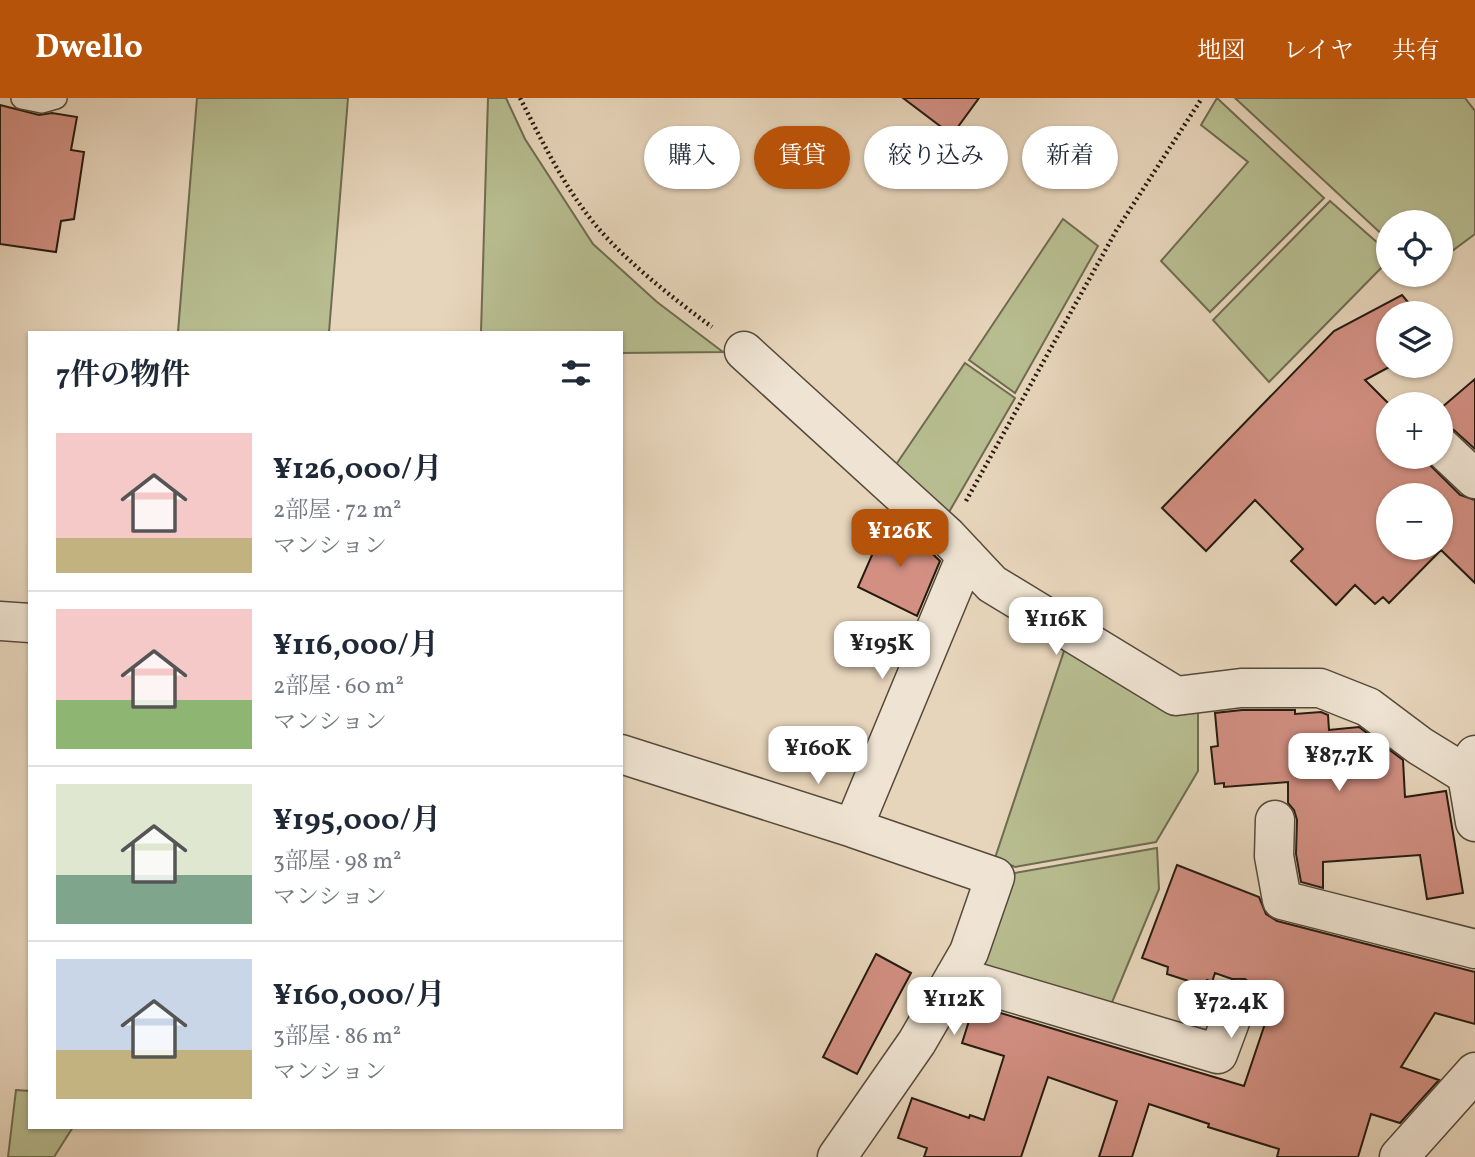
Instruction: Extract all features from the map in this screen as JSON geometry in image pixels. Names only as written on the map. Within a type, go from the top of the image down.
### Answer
[{"type":"street","points":[[744,351],[957,546],[992,584],[1176,696],[1241,688],[1320,688],[1368,707],[1420,746],[1471,765],[1475,822]]},
{"type":"street","points":[[1453,458],[1475,479]]},
{"type":"street","points":[[853,828],[957,546]]},
{"type":"street","points":[[0,621],[28,623]]},
{"type":"street","points":[[623,755],[853,828],[995,877],[969,953],[917,1042],[837,1157]]},
{"type":"street","points":[[1275,820],[1274,856],[1282,900],[1475,949]]},
{"type":"street","points":[[955,976],[1218,1054],[1238,1000]]},
{"type":"street","points":[[1399,1157],[1475,1072]]},
{"type":"lane","points":[[22,98],[42,102],[56,98]]},
{"type":"path","points":[[520,98],[553,164],[598,228],[664,291],[744,351]]},
{"type":"path","points":[[957,546],[1116,231],[1202,98]]},
{"type":"green space","points":[[197,98],[348,98],[329,331],[178,331]]},
{"type":"green space","points":[[488,98],[506,98],[525,139],[593,244],[657,302],[723,352],[623,353],[623,331],[481,331]]},
{"type":"green space","points":[[1217,98],[1324,198],[1210,312],[1161,261],[1248,162],[1201,125]]},
{"type":"green space","points":[[1235,98],[1465,98],[1475,111],[1475,234],[1453,250],[1453,210],[1376,210],[1376,229]]},
{"type":"green space","points":[[1330,201],[1376,241],[1376,273],[1269,382],[1213,320]]},
{"type":"green space","points":[[1063,219],[1098,246],[1015,393],[969,360]]},
{"type":"green space","points":[[965,363],[1015,398],[945,519],[891,472]]},
{"type":"green space","points":[[1067,642],[1198,708],[1198,771],[1156,842],[1015,867],[995,858]]},
{"type":"green space","points":[[1157,848],[1159,889],[1108,1012],[981,969],[1015,873]]},
{"type":"green space","points":[[16,1090],[28,1091],[28,1129],[72,1129],[54,1157],[8,1157]]},
{"type":"building","points":[[903,98],[979,98],[959,126],[940,126]]},
{"type":"building","points":[[0,105],[39,115],[52,113],[77,117],[71,150],[84,152],[74,219],[61,221],[56,252],[0,244]]},
{"type":"building","points":[[1402,295],[1407,301],[1391,301]]},
{"type":"building","points":[[1376,309],[1376,374],[1365,380],[1377,392],[1376,469],[1434,469],[1448,483],[1376,483],[1376,560],[1431,560],[1389,603],[1383,597],[1375,604],[1355,585],[1336,605],[1291,561],[1303,549],[1255,500],[1206,551],[1162,508],[1334,331]]},
{"type":"building","points":[[1475,379],[1475,449],[1453,430],[1453,398]]},
{"type":"building","points":[[1453,488],[1460,495],[1475,500],[1475,583],[1451,560]]},
{"type":"building","points":[[896,519],[940,561],[917,616],[858,587],[876,546],[872,541]]},
{"type":"building","points":[[1295,710],[1295,714],[1321,712],[1328,715],[1329,730],[1359,727],[1403,760],[1405,797],[1446,791],[1463,893],[1427,899],[1420,855],[1323,862],[1323,888],[1301,882],[1296,854],[1297,820],[1288,803],[1288,782],[1224,787],[1224,783],[1215,784],[1211,747],[1218,746],[1215,713]]},
{"type":"building","points":[[1177,865],[1259,897],[1266,914],[1277,921],[1475,972],[1475,1024],[1435,1013],[1401,1067],[1439,1080],[1400,1123],[1371,1114],[1358,1157],[1277,1157],[1279,1149],[1208,1127],[1209,1124],[1149,1104],[1132,1157],[1099,1157],[1117,1101],[1048,1077],[1021,1157],[924,1157],[927,1148],[898,1138],[912,1098],[969,1118],[970,1115],[984,1120],[1004,1056],[962,1043],[974,1005],[1244,1086],[1275,994],[1256,987],[1245,979],[1232,979],[1215,973],[1212,982],[1207,980],[1204,986],[1167,974],[1168,967],[1142,958]]},
{"type":"building","points":[[876,954],[911,973],[857,1074],[823,1057]]}]
